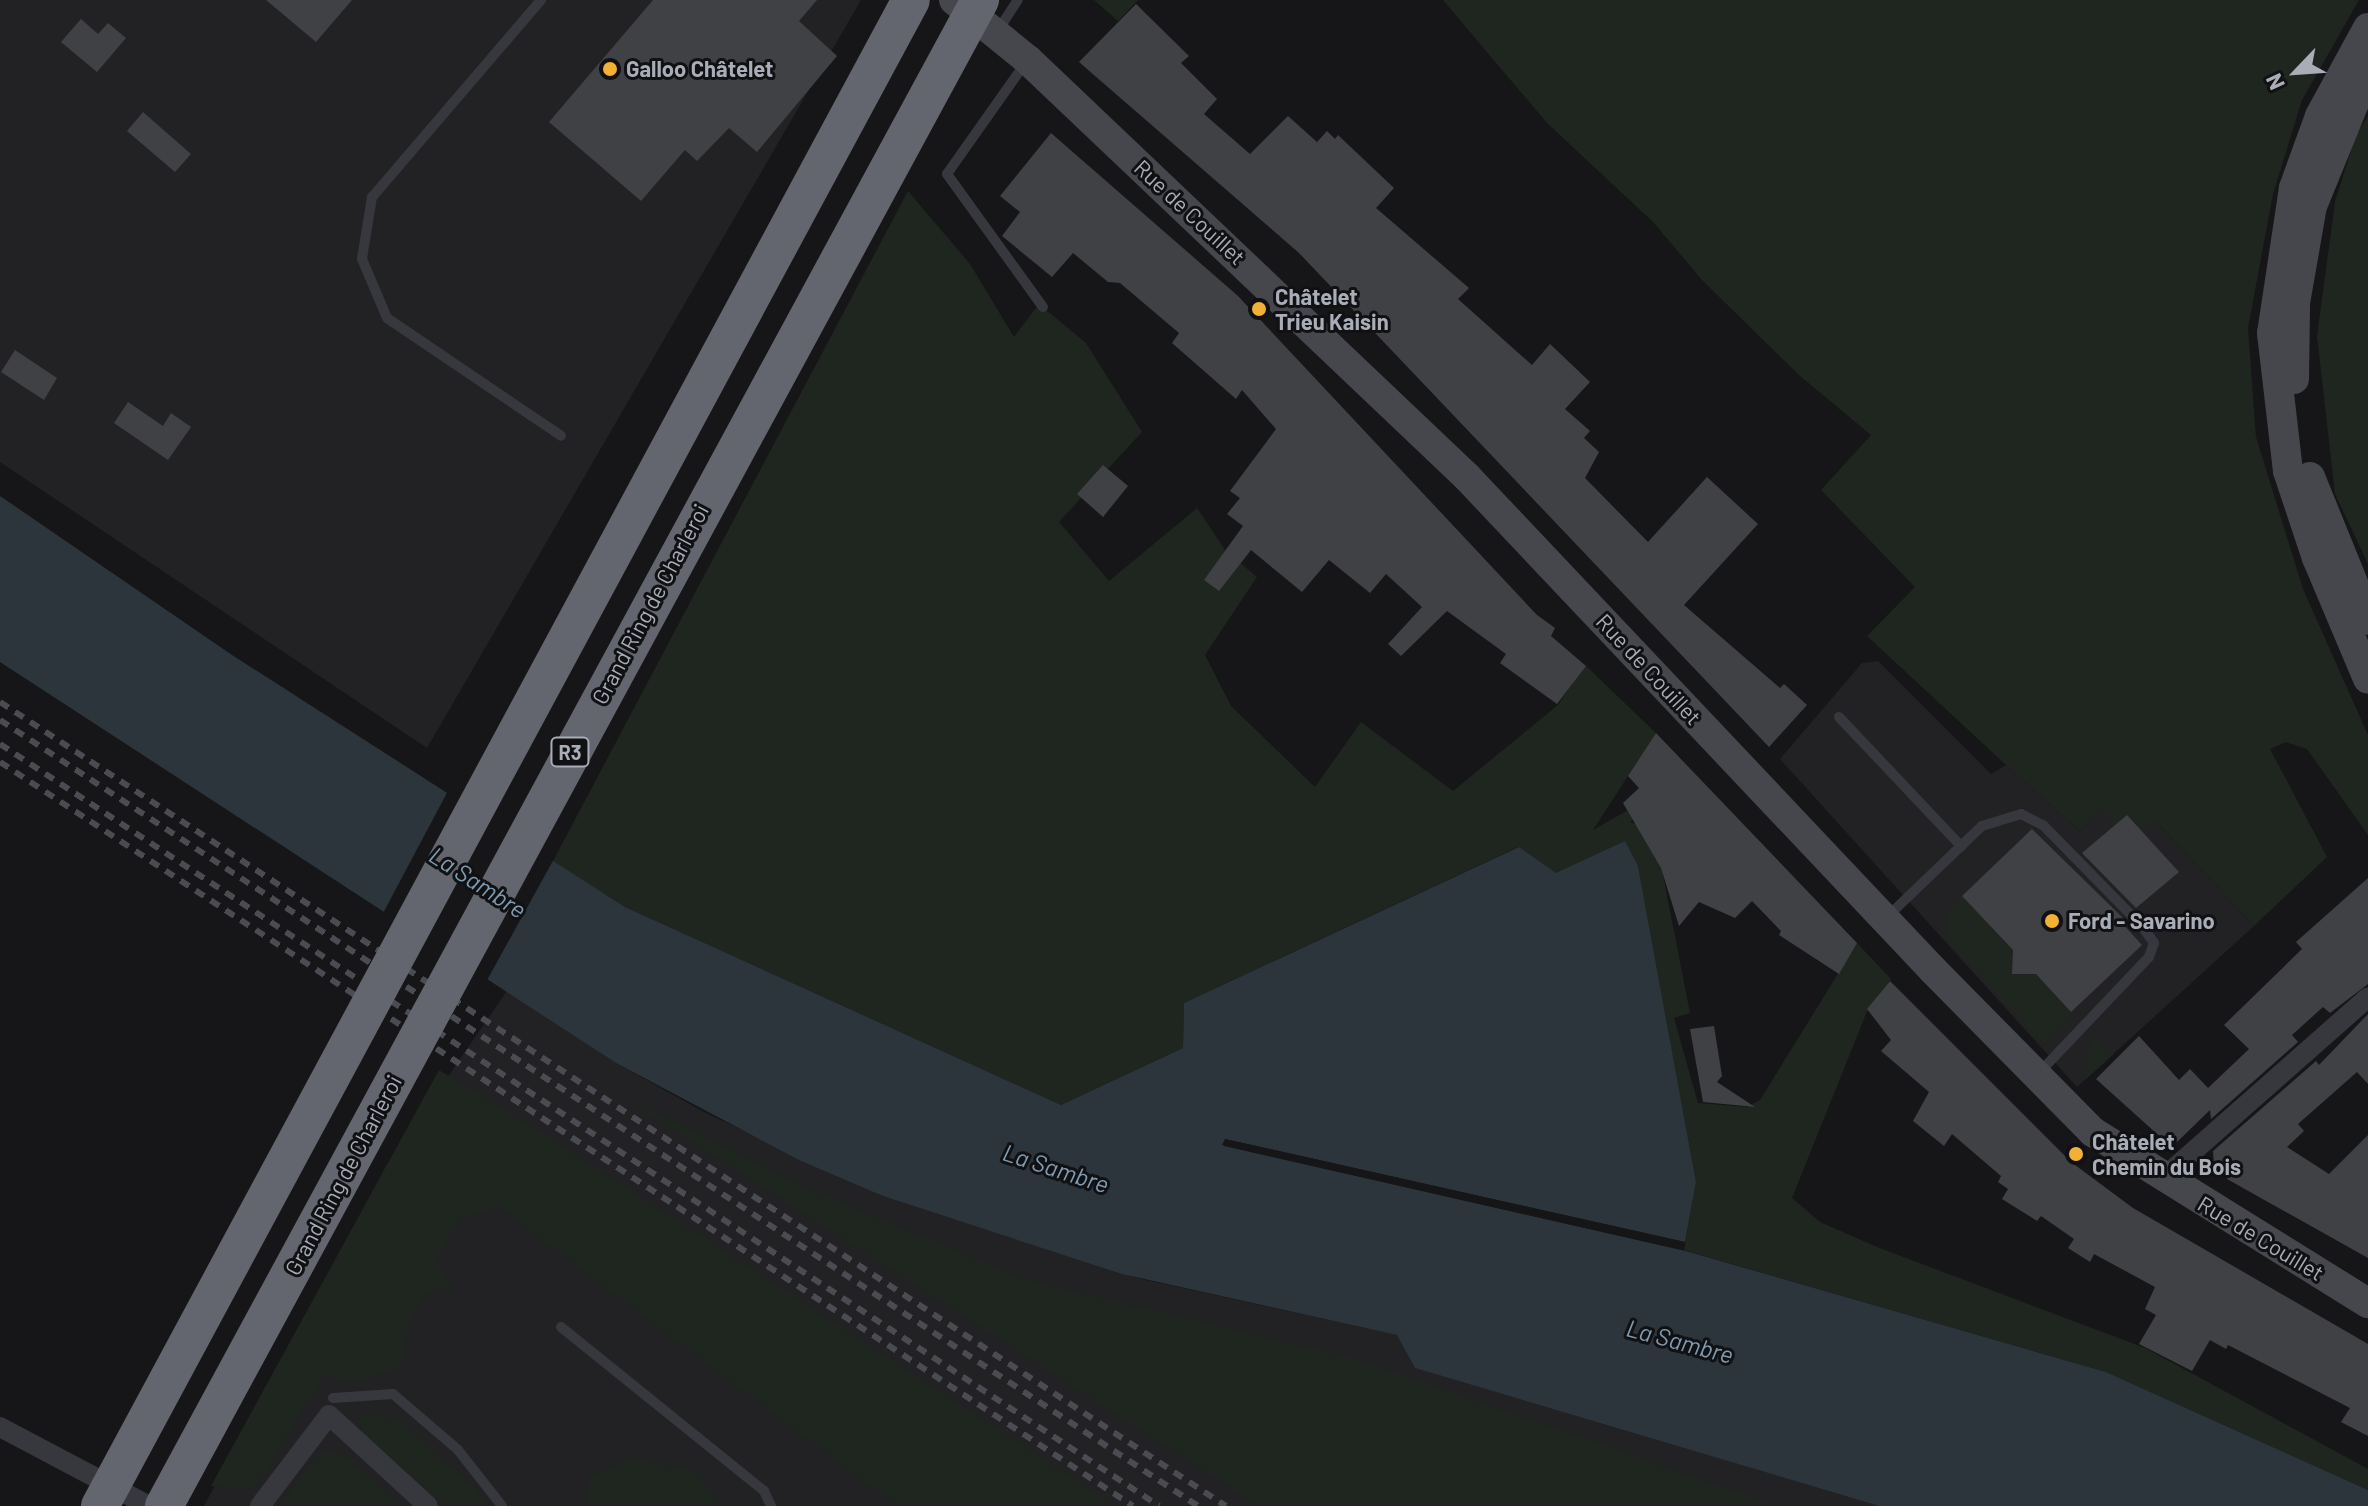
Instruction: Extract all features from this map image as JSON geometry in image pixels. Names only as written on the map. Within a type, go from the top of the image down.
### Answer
[{"type":"highway","name":"R3","points":[[100,1506],[911,0]]},
{"type":"highway","name":"Grand Ring de Charleroi","points":[[164,1506],[988,17]]},
{"type":"main road","name":"Rue de Couillet","points":[[954,0],[988,17],[1028,60],[1467,477],[1886,919],[2093,1132],[2368,1303]]},
{"type":"main road","points":[[2368,28],[2320,116],[2294,188],[2272,333],[2288,471],[2317,558],[2368,679]]},
{"type":"main road","points":[[2368,69],[2327,157],[2312,206],[2294,339],[2294,384],[2307,467],[2368,620]]},
{"type":"street","points":[[2163,1178],[2368,997]]},
{"type":"street","points":[[260,1506],[331,1407],[428,1506]]},
{"type":"street","points":[[0,1427],[149,1506]]},
{"type":"lane","points":[[541,0],[372,197],[362,259],[387,318],[561,436]]},
{"type":"lane","points":[[988,17],[1018,0]]},
{"type":"lane","points":[[1028,60],[947,174],[1043,307]]},
{"type":"lane","points":[[1839,717],[1961,846]]},
{"type":"lane","points":[[1886,919],[1982,826],[2000,817],[2021,814],[2032,820],[2096,877],[2154,943],[2149,957],[2037,1076]]},
{"type":"lane","points":[[561,1327],[764,1491],[771,1506]]},
{"type":"lane","points":[[331,1407],[393,1394],[458,1450],[502,1506]]},
{"type":"shaded area","points":[[0,0],[861,0],[427,748],[0,462]]},
{"type":"shaded area","points":[[1094,0],[1138,0],[1118,21]]},
{"type":"shaded area","points":[[1443,0],[2359,0],[2302,100],[2273,194],[2248,328],[2256,437],[2303,589],[2368,735],[2368,835],[2307,749],[2286,742],[2270,749],[2327,857],[2254,926],[2156,821],[2131,840],[2100,808],[2080,831],[2006,765],[1867,636],[1915,587],[1821,490],[1871,435],[1800,376],[1702,280],[1653,222],[1547,123]]},
{"type":"shaded area","points":[[2368,116],[2368,564],[2335,494],[2317,336],[2335,202],[2356,135]]},
{"type":"shaded area","points":[[908,191],[970,264],[1014,337],[1039,304],[1086,343],[1142,432],[1059,522],[1109,581],[1197,508],[1225,550],[1257,577],[1205,655],[1231,706],[1315,787],[1361,722],[1453,791],[1558,705],[1585,665],[1656,733],[1593,830],[1630,809],[1638,815],[1630,822],[1638,825],[1662,870],[1690,1013],[1674,1018],[1698,1103],[1747,1107],[1760,1100],[1857,943],[1891,979],[1868,1009],[1792,1198],[1820,1222],[1877,1247],[2145,1348],[2368,1469],[2368,1490],[2106,1372],[1684,1250],[1696,1182],[1638,866],[1556,873],[1518,847],[1184,1003],[1183,1048],[1061,1105],[625,907],[553,861]]},
{"type":"shaded area","points":[[1878,661],[1991,774],[2006,765],[2080,831],[2100,807],[2155,820],[2254,926],[2077,1087],[1780,759],[1862,663]]},
{"type":"shaded area","points":[[1962,896],[2012,950],[2012,974],[2036,975],[2073,1011],[2044,1045],[1950,944],[1946,932],[1950,910]]},
{"type":"shaded area","points":[[507,991],[616,1063],[704,1112],[883,1196],[1141,1279],[1398,1335],[1415,1368],[1879,1506],[204,1506],[386,1166]]},
{"type":"shaded area","points":[[2091,1034],[2114,1054],[2084,1081],[2088,1055]]},
{"type":"shaded area","points":[[439,1070],[539,1131],[1116,1506],[896,1506],[498,1207],[464,1218],[447,1239],[435,1259],[455,1291],[429,1290],[410,1318],[401,1368],[350,1383],[324,1375],[255,1489],[211,1486]]},
{"type":"shaded area","points":[[618,1094],[815,1191],[1023,1279],[1353,1358],[1778,1506],[1259,1506]]},
{"type":"shaded area","points":[[359,1414],[399,1418],[492,1506],[446,1506],[362,1433]]},
{"type":"shaded area","points":[[318,1453],[340,1453],[404,1506],[280,1506]]},
{"type":"shaded area","points":[[629,1458],[694,1470],[725,1506],[585,1506],[589,1478]]},
{"type":"water","name":"La Sambre","points":[[0,496],[232,655],[625,907],[1061,1105],[1183,1048],[1184,1003],[1519,847],[1556,873],[1625,841],[1638,866],[1696,1182],[1685,1242],[1225,1139],[1222,1145],[1686,1251],[2106,1372],[2368,1490],[2368,1506],[1879,1506],[1415,1368],[1397,1335],[1122,1274],[883,1196],[799,1160],[616,1063],[0,662]]},
{"type":"pier","points":[[449,789],[555,857],[486,982],[381,917]]},
{"type":"pier","points":[[1225,1139],[1685,1242],[1685,1246],[1460,1195],[1686,1251],[1224,1146]]},
{"type":"building","points":[[266,0],[352,0],[316,42]]},
{"type":"building","points":[[653,0],[817,0],[799,21],[837,56],[757,152],[729,128],[697,161],[685,150],[641,201],[549,122]]},
{"type":"building","points":[[1136,4],[1189,56],[1181,63],[1217,99],[1204,114],[1250,154],[1288,116],[1317,142],[1327,131],[1335,139],[1338,135],[1394,188],[1376,208],[1469,288],[1458,299],[1532,365],[1550,344],[1590,382],[1565,409],[1590,431],[1584,438],[1599,452],[1585,478],[1648,542],[1707,477],[1758,524],[1684,605],[1780,688],[1784,684],[1807,705],[1769,747],[1299,253],[1079,62]]},
{"type":"building","points":[[81,19],[98,34],[108,23],[126,38],[97,72],[61,42]]},
{"type":"building","points":[[143,112],[191,154],[175,172],[127,131]]},
{"type":"building","points":[[1051,133],[1238,296],[1537,615],[1555,628],[1551,636],[1586,666],[1557,704],[1500,663],[1506,654],[1447,611],[1401,656],[1388,644],[1422,607],[1386,574],[1370,593],[1329,560],[1302,592],[1251,550],[1219,591],[1204,580],[1243,526],[1227,514],[1240,498],[1230,491],[1276,429],[1242,390],[1236,399],[1172,343],[1179,333],[1120,283],[1108,282],[1073,253],[1052,277],[1002,236],[1020,212],[1000,196]]},
{"type":"building","points":[[15,350],[57,378],[44,400],[1,372]]},
{"type":"building","points":[[128,402],[163,426],[171,413],[191,427],[168,460],[114,423]]},
{"type":"building","points":[[1103,465],[1128,486],[1103,517],[1077,494]]},
{"type":"building","points":[[1656,733],[1857,943],[1839,974],[1779,935],[1781,931],[1752,901],[1735,918],[1699,902],[1679,926],[1661,868],[1623,803],[1639,788],[1628,776]]},
{"type":"building","points":[[2127,815],[2179,872],[2136,908],[2082,853]]},
{"type":"building","name":"Ford - Savarino","points":[[2032,829],[2123,918],[2120,921],[2142,945],[2071,1012],[2036,974],[2012,974],[2013,950],[1962,896]]},
{"type":"building","points":[[2368,878],[2368,984],[2330,1013],[2323,1007],[2292,1035],[2298,1042],[2211,1119],[2210,1110],[2177,1142],[2166,1142],[2096,1079],[2139,1036],[2179,1080],[2190,1069],[2208,1088],[2249,1049],[2224,1025],[2302,949],[2296,942]]},
{"type":"building","points":[[1890,981],[2071,1162],[2133,1208],[2368,1344],[2368,1436],[2341,1422],[2350,1408],[2228,1345],[2226,1349],[2210,1340],[2192,1371],[2139,1344],[2156,1315],[2145,1309],[2155,1287],[2094,1254],[2090,1262],[2068,1248],[2074,1239],[2041,1216],[2037,1221],[2002,1199],[2008,1189],[1998,1182],[2001,1176],[1952,1134],[1944,1146],[1913,1121],[1929,1092],[1881,1051],[1891,1040],[1867,1009]]},
{"type":"building","points":[[2368,1014],[2368,1084],[2357,1072],[2298,1124],[2304,1131],[2287,1147],[2329,1174],[2368,1135],[2368,1258],[2227,1179],[2230,1174],[2214,1165],[2213,1151],[2316,1061],[2319,1065]]},
{"type":"building","points":[[1714,1026],[1722,1076],[1717,1082],[1755,1107],[1703,1102],[1690,1029]]},
{"type":"railway","points":[[0,702],[1226,1506]]},
{"type":"railway","points":[[0,720],[1198,1506]]},
{"type":"railway","points":[[0,744],[1159,1506]]},
{"type":"railway","points":[[0,762],[1133,1506]]},
{"type":"place","name":"Galloo Châtelet","points":[[610,69]]},
{"type":"place","name":"Châtelet Trieu Kaisin","points":[[1259,309]]},
{"type":"place","name":"Ford - Savarino","points":[[2052,921]]},
{"type":"place","name":"Châtelet Chemin du Bois","points":[[2076,1154]]}]
